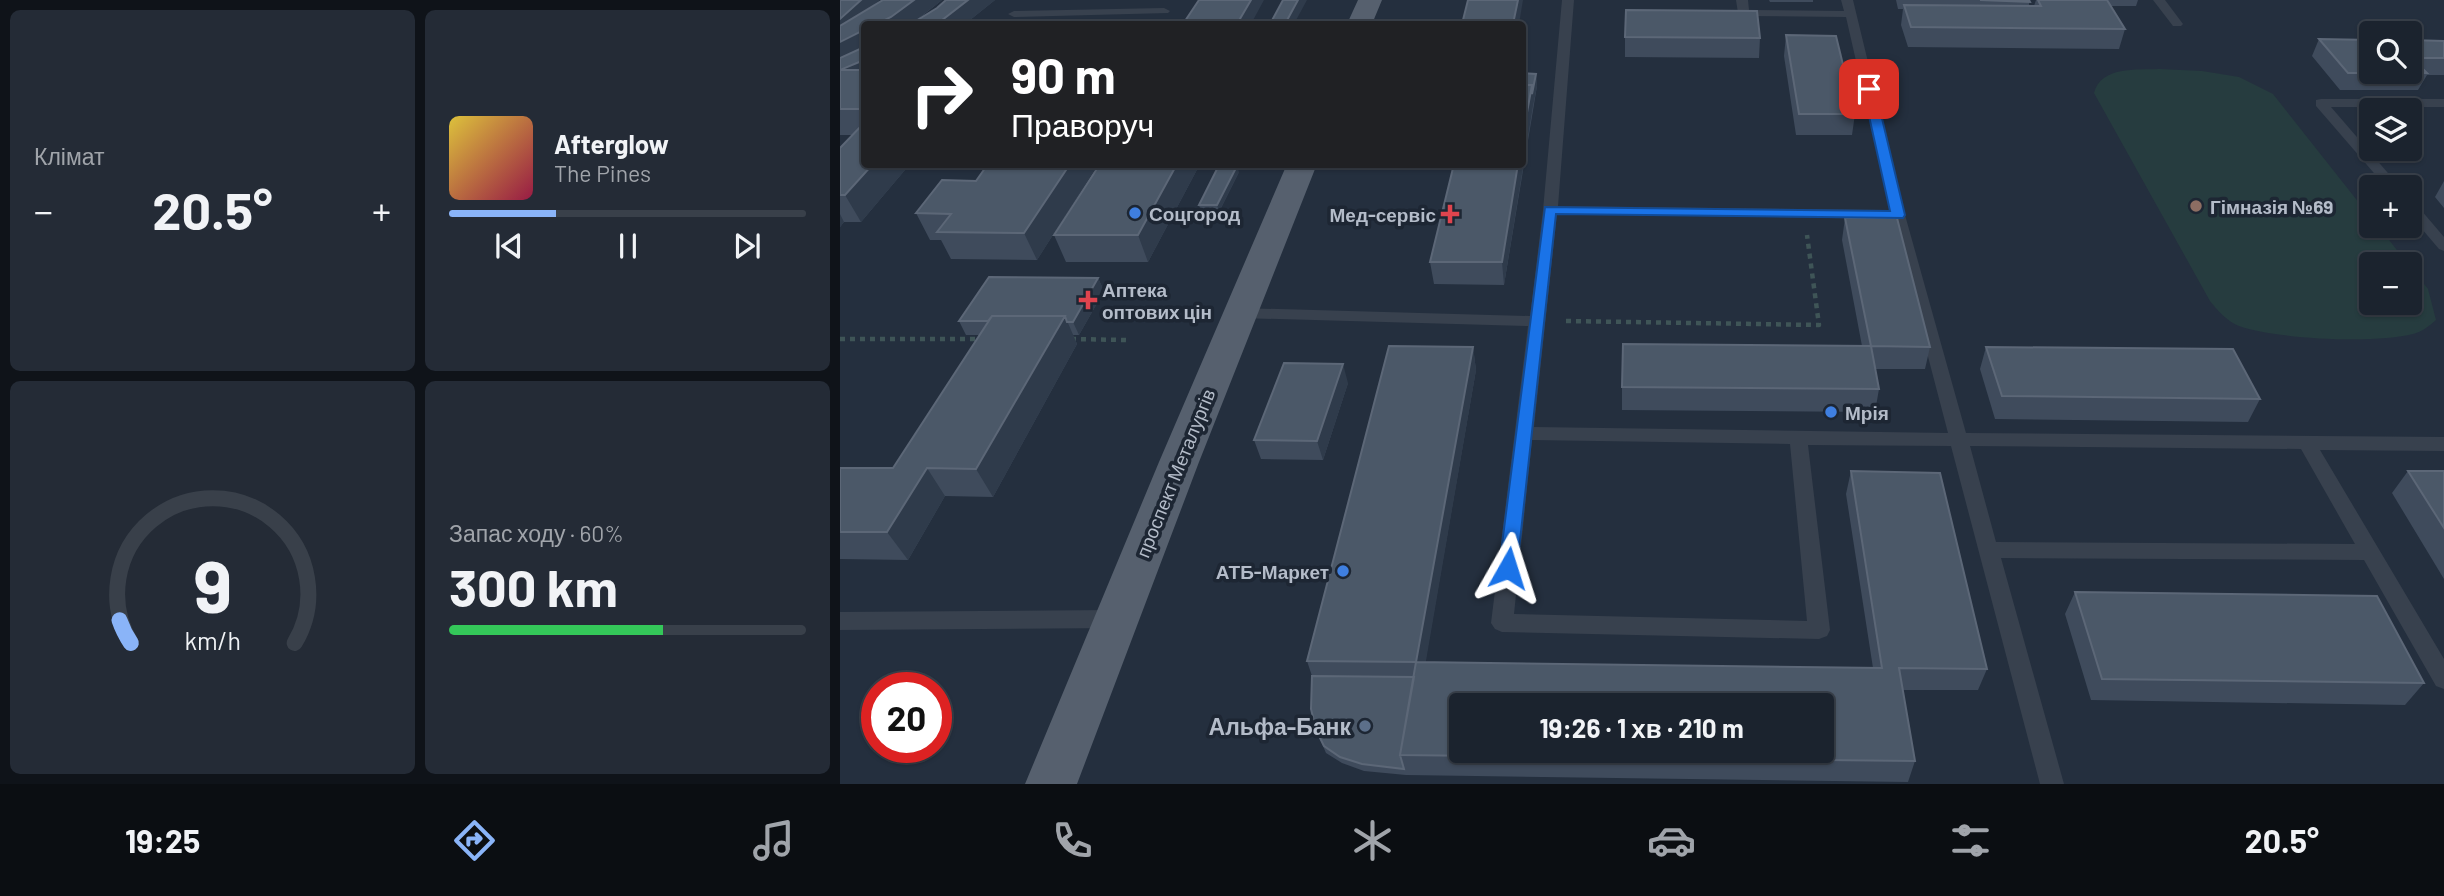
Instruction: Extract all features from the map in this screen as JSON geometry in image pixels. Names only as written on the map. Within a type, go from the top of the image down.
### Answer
[{"type":"main road","points":[[1361,21],[1370,0]]},
{"type":"main road","name":"проспект Металургів","points":[[1051,784],[1300,168]]},
{"type":"lane","points":[[1568,0],[1550,210],[1502,623],[1819,630],[1798,438]]},
{"type":"lane","points":[[1742,0],[1744,13],[1851,14]]},
{"type":"lane","points":[[1847,0],[1898,215],[2052,784]]},
{"type":"lane","points":[[2159,0],[2177,24]]},
{"type":"lane","points":[[1014,14],[1164,11],[1158,21]]},
{"type":"lane","points":[[2383,175],[2321,103],[2444,103]]},
{"type":"lane","points":[[1550,210],[1898,215]]},
{"type":"lane","points":[[2422,220],[2444,246]]},
{"type":"lane","points":[[1240,313],[1536,321]]},
{"type":"lane","points":[[1523,433],[2444,444]]},
{"type":"lane","points":[[2307,443],[2444,679]]},
{"type":"lane","points":[[1990,550],[2370,552]]},
{"type":"lane","points":[[840,621],[1116,619]]},
{"type":"path","points":[[1536,321],[1819,325],[1804,214]]},
{"type":"path","points":[[840,339],[990,339]]},
{"type":"path","points":[[1058,339],[1126,340]]},
{"type":"green space","points":[[2131,70],[2202,71],[2239,77],[2273,94],[2359,203],[2359,238],[2387,238],[2399,252],[2359,252],[2359,315],[2422,315],[2422,281],[2428,289],[2436,320],[2413,334],[2396,337],[2326,339],[2256,330],[2239,326],[2223,315],[2210,301],[2094,93],[2104,78]]},
{"type":"building","points":[[840,0],[861,0],[840,19]]},
{"type":"building","points":[[883,0],[914,0],[883,21],[861,21],[861,32],[840,42],[840,26]]},
{"type":"building","points":[[946,0],[968,0],[941,21],[916,21]]},
{"type":"building","points":[[1199,0],[1251,0],[1239,21],[1185,21]]},
{"type":"building","points":[[1283,0],[1298,0],[1287,21],[1272,21]]},
{"type":"building","points":[[1468,0],[1518,0],[1514,21],[1463,21]]},
{"type":"building","points":[[1980,0],[2029,0],[2030,2]]},
{"type":"building","points":[[2038,0],[2107,0],[2125,29],[1911,27],[1904,5],[2041,6]]},
{"type":"building","points":[[1626,10],[1757,11],[1760,38],[1625,37]]},
{"type":"building","points":[[1786,35],[1836,36],[1855,114],[1799,114]]},
{"type":"building","points":[[2319,39],[2359,40],[2359,73],[2348,73]]},
{"type":"building","points":[[2422,40],[2444,41],[2444,58],[2422,58]]},
{"type":"building","points":[[861,48],[861,61],[840,70],[840,58]]},
{"type":"building","points":[[840,70],[861,70],[861,109],[840,109]]},
{"type":"building","points":[[1526,73],[1536,74],[1532,94],[1532,85],[1526,85]]},
{"type":"building","points":[[1526,85],[1532,85],[1526,118]]},
{"type":"building","points":[[861,126],[861,168],[869,168],[845,195],[840,195],[840,148]]},
{"type":"building","points":[[985,168],[1067,168],[1024,233],[937,232],[951,214],[916,213],[942,180],[976,181]]},
{"type":"building","points":[[1097,168],[1175,168],[1138,235],[1054,235]]},
{"type":"building","points":[[1218,168],[1236,168],[1217,205],[1199,205]]},
{"type":"building","points":[[1453,168],[1517,168],[1502,262],[1430,262]]},
{"type":"building","points":[[1845,218],[1897,218],[1930,347],[1871,346]]},
{"type":"building","points":[[989,277],[1098,278],[1073,322],[1067,322],[1065,316],[992,316],[988,321],[959,321]]},
{"type":"building","points":[[992,316],[1065,316],[976,469],[927,468],[887,532],[840,532],[840,468],[893,468]]},
{"type":"building","points":[[1623,344],[1871,346],[1879,389],[1622,387]]},
{"type":"building","points":[[1389,346],[1473,347],[1416,662],[1307,661]]},
{"type":"building","points":[[1986,347],[2233,349],[2260,399],[2002,396]]},
{"type":"building","points":[[1284,363],[1343,364],[1317,441],[1254,440]]},
{"type":"building","points":[[1851,471],[1940,473],[1987,669],[1899,668],[1915,761],[1834,760],[1834,693],[1449,693],[1449,756],[1400,755],[1416,662],[1882,668]]},
{"type":"building","points":[[2408,471],[2444,471],[2444,528]]},
{"type":"building","points":[[2075,592],[2377,596],[2424,683],[2102,679]]},
{"type":"building","name":"Альфа-Банк","points":[[1312,676],[1414,677],[1400,755],[1404,769],[1362,764],[1340,757],[1324,746],[1316,730],[1311,709]]},
{"type":"place","name":"Гімназія №69","points":[[2196,206]]},
{"type":"place","name":"Соцгород","points":[[1135,213]]},
{"type":"place","name":"Мед-сервіс","points":[[1450,214]]},
{"type":"place","name":"Аптека оптових цін","points":[[1088,300]]},
{"type":"place","name":"Мрія","points":[[1831,412]]},
{"type":"place","name":"АТБ-Маркет","points":[[1343,571]]},
{"type":"place","name":"Альфа-Банк","points":[[1365,726]]},
{"type":"route","points":[[1508,568],[1550,210],[1898,215],[1869,89]]}]
